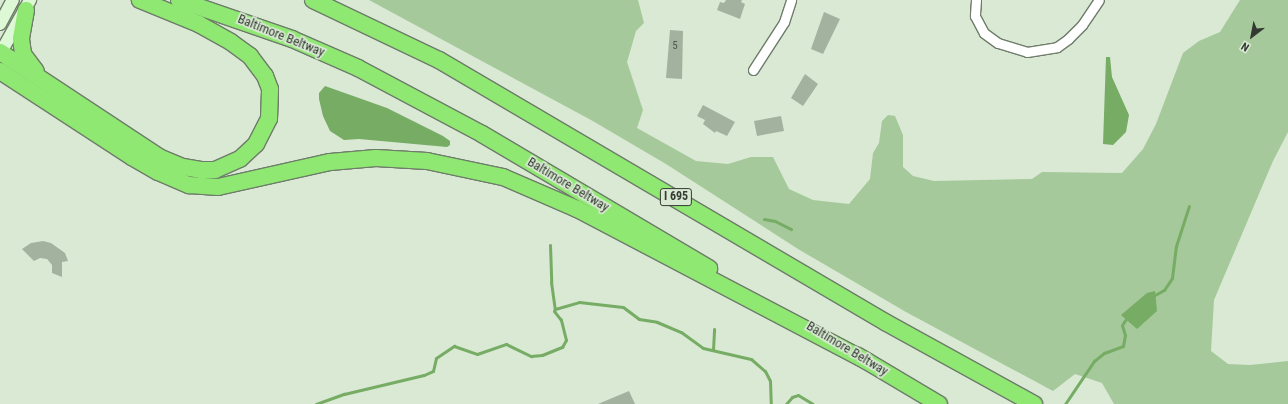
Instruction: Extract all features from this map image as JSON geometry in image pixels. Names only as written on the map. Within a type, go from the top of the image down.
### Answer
[{"type":"highway","points":[[0,53],[159,157],[183,167],[215,170],[240,159],[256,144],[269,119],[270,89],[265,76],[250,56],[231,42],[198,24],[140,0]]},
{"type":"highway","name":"Baltimore Beltway","points":[[180,0],[292,39],[358,68],[420,100],[940,404]]},
{"type":"highway","name":"I 695","points":[[313,0],[439,60],[894,326],[1034,404]]},
{"type":"highway","points":[[28,5],[21,39],[23,54],[44,81]]},
{"type":"highway","points":[[0,71],[132,157],[158,172],[189,185],[218,187],[330,162],[376,158],[457,166],[516,181],[578,209],[866,361]]},
{"type":"main road","points":[[0,24],[13,0]]},
{"type":"main road","points":[[0,53],[28,5]]},
{"type":"street","points":[[753,70],[784,22],[791,0]]},
{"type":"street","points":[[976,0],[975,16],[984,33],[998,43],[1027,52],[1056,47],[1068,39],[1095,1]]},
{"type":"shaded area","points":[[369,0],[638,0],[644,23],[636,31],[627,62],[643,110],[637,128],[696,161],[728,164],[751,157],[773,157],[789,189],[813,200],[849,204],[870,179],[873,153],[879,143],[882,121],[888,115],[895,116],[903,135],[903,167],[913,176],[934,181],[1032,179],[1042,172],[1122,173],[1143,149],[1156,124],[1183,53],[1199,41],[1220,32],[1240,0],[1288,0],[1288,132],[1273,161],[1214,300],[1211,351],[1228,364],[1250,365],[1288,361],[1288,404],[1114,404],[1102,383],[1075,374],[1053,391],[906,312],[798,249],[666,164],[591,120]]},
{"type":"shaded area","points":[[1106,57],[1110,57],[1112,77],[1129,115],[1126,132],[1113,145],[1103,144]]},
{"type":"shaded area","points":[[325,86],[387,108],[443,136],[450,141],[450,145],[447,147],[359,139],[344,140],[330,131],[323,116],[319,93]]},
{"type":"shaded area","points":[[1155,291],[1157,311],[1137,329],[1121,315],[1147,293]]},
{"type":"building","points":[[726,0],[742,0],[741,2],[745,4],[740,19],[717,10],[720,2],[724,3]]},
{"type":"building","points":[[824,12],[840,19],[823,54],[811,49]]},
{"type":"building","points":[[670,30],[683,31],[682,79],[666,78]]},
{"type":"building","points":[[805,74],[818,84],[803,106],[791,98]]},
{"type":"building","points":[[703,105],[735,122],[727,136],[716,131],[715,133],[703,124],[705,120],[697,116]]},
{"type":"building","points":[[781,116],[784,131],[757,136],[754,121]]},
{"type":"building","points":[[43,241],[51,243],[65,253],[68,261],[62,262],[62,277],[52,273],[52,265],[47,259],[40,258],[34,261],[22,249],[31,243]]},
{"type":"building","points":[[629,391],[635,404],[598,404]]},
{"type":"waterway","points":[[1153,296],[1164,290],[1172,278],[1176,246],[1189,206]]},
{"type":"waterway","points":[[764,219],[775,221],[791,229]]},
{"type":"waterway","points":[[550,245],[551,282],[555,309]]},
{"type":"waterway","points":[[316,404],[344,394],[424,375],[433,371],[436,358],[454,346],[477,354],[506,344],[531,356],[542,355],[562,347],[566,340],[561,320],[554,311],[555,309],[579,302],[623,307],[639,319],[657,322],[681,332],[703,348],[751,359],[765,371],[770,381],[771,404]]},
{"type":"waterway","points":[[1065,404],[1094,361],[1104,353],[1123,346],[1125,335],[1122,325],[1128,316]]},
{"type":"waterway","points":[[713,350],[714,329]]},
{"type":"waterway","points":[[786,404],[792,397],[798,395],[813,404]]}]
